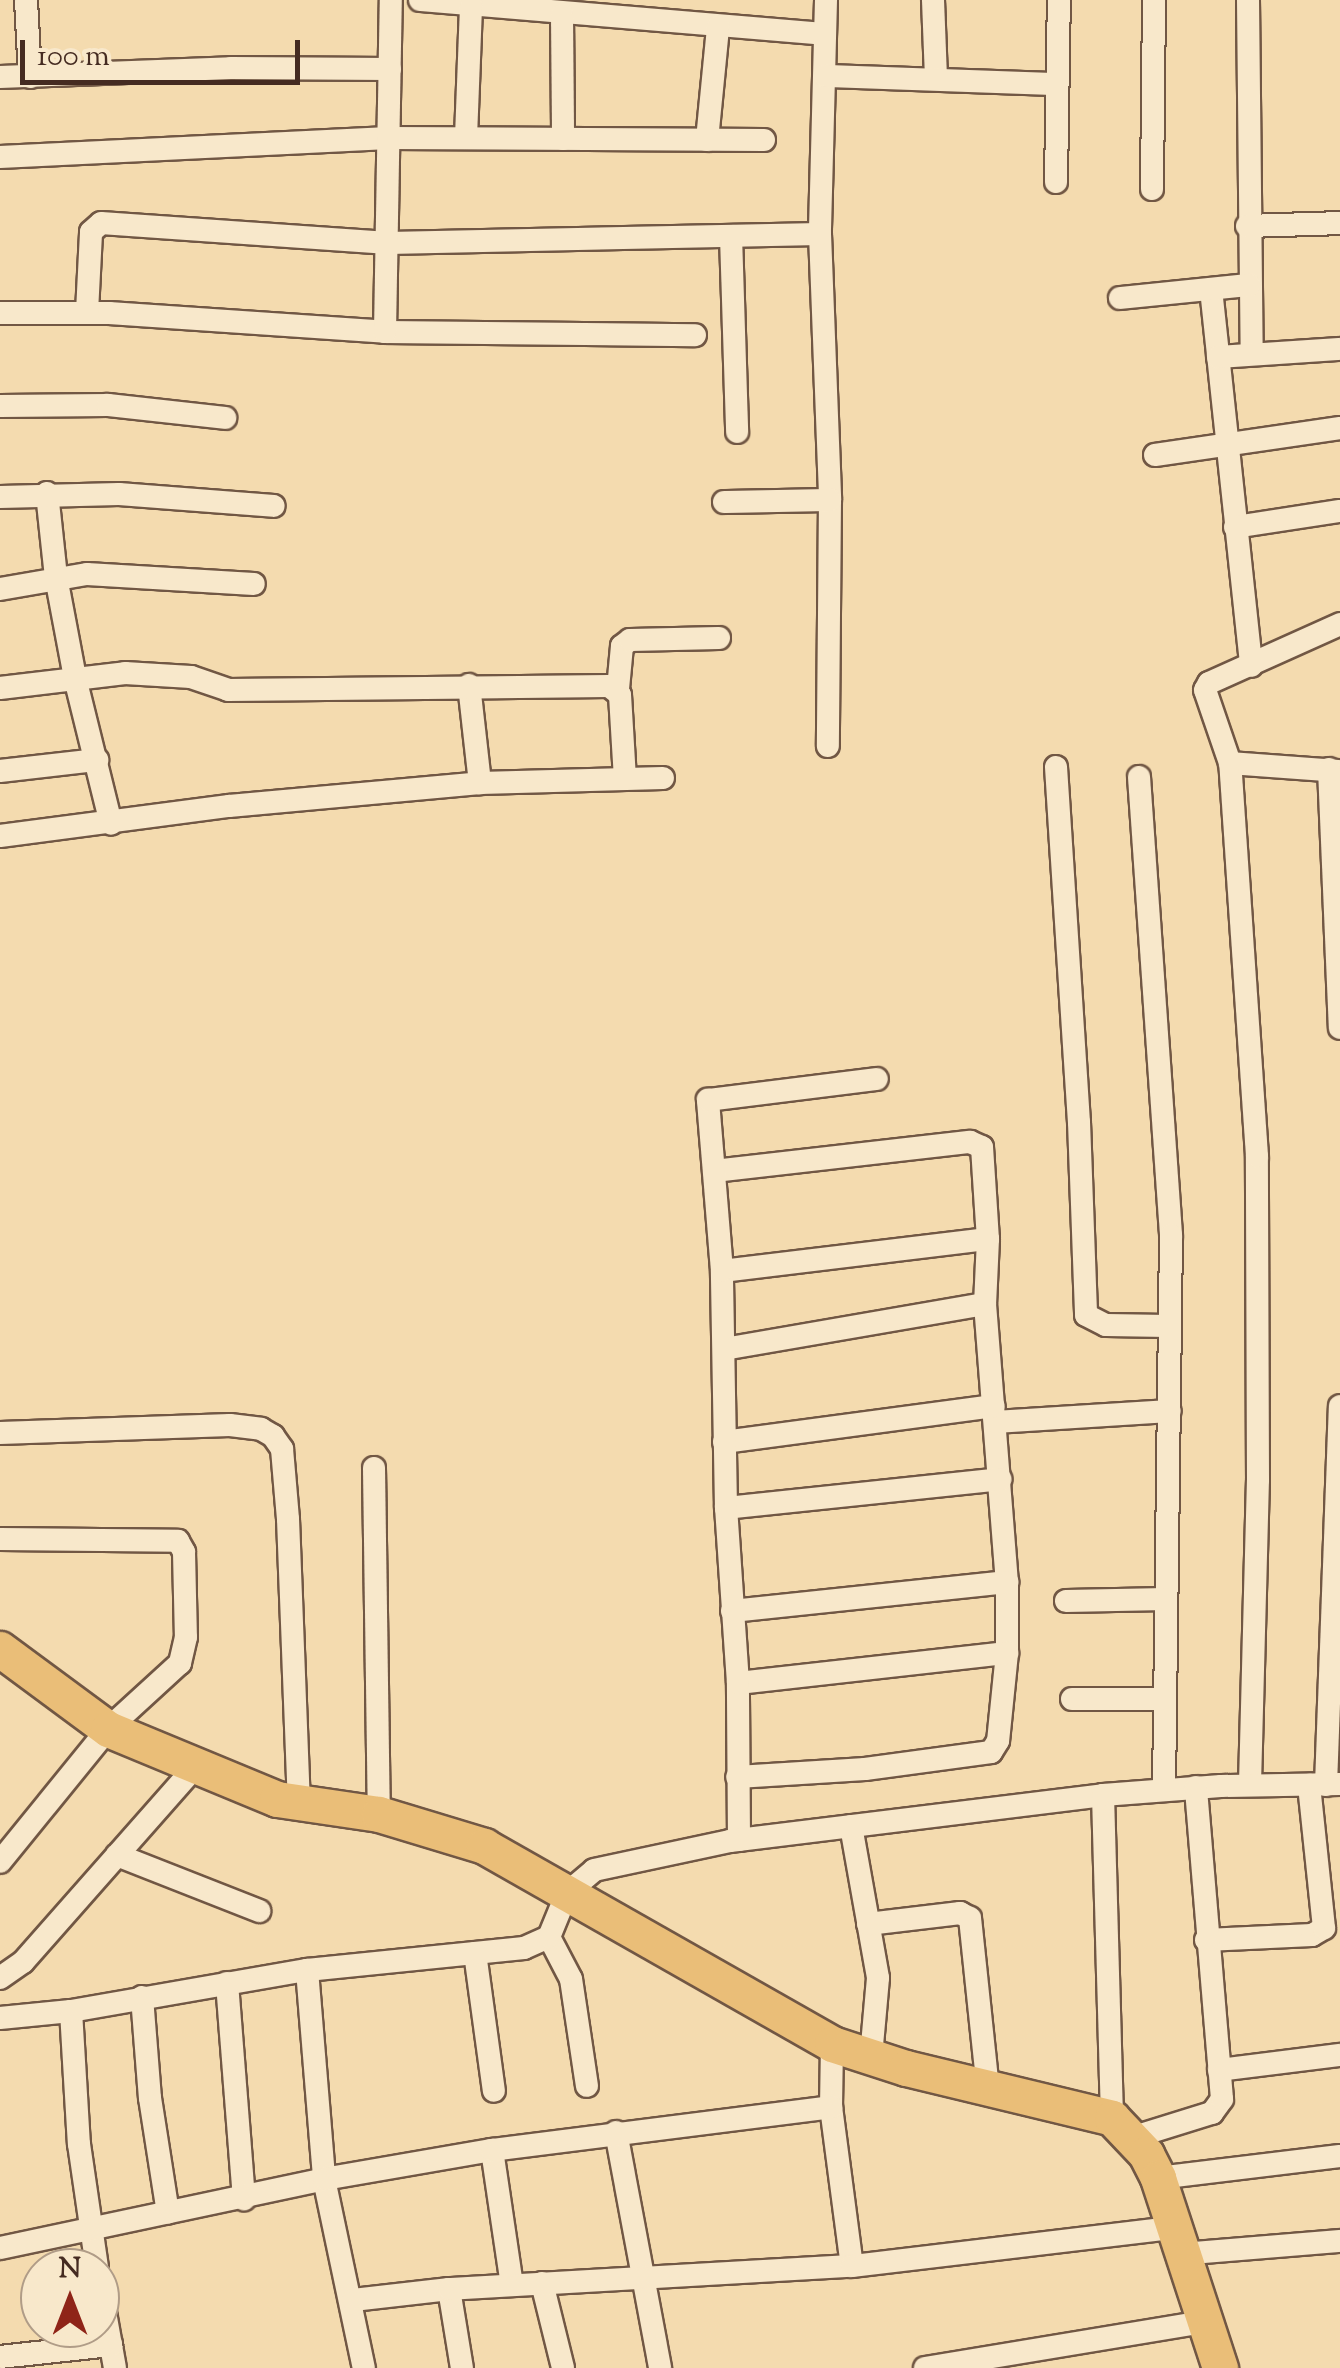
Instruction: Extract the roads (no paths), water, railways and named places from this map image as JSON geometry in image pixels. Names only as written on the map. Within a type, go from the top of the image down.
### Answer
[{"type":"main road","points":[[0,1648],[108,1730],[277,1799],[380,1814],[484,1846],[832,2044],[1122,2128],[1158,2178],[1220,2368]]},
{"type":"street","points":[[26,0],[30,77]]},
{"type":"street","points":[[385,332],[391,0]]},
{"type":"street","points":[[420,0],[562,15],[825,34]]},
{"type":"street","points":[[826,0],[820,234],[830,500],[828,746]]},
{"type":"street","points":[[933,0],[936,78]]},
{"type":"street","points":[[1056,182],[1059,0]]},
{"type":"street","points":[[1152,190],[1154,0]]},
{"type":"street","points":[[1248,0],[1252,354]]},
{"type":"street","points":[[466,137],[471,6]]},
{"type":"street","points":[[562,15],[563,139]]},
{"type":"street","points":[[707,140],[718,26]]},
{"type":"street","points":[[0,78],[231,68],[390,70]]},
{"type":"street","points":[[825,76],[1056,84]]},
{"type":"street","points":[[0,157],[389,138],[764,140]]},
{"type":"street","points":[[87,312],[91,232],[101,223],[388,242],[820,234]]},
{"type":"street","points":[[1248,226],[1340,223]]},
{"type":"street","points":[[730,236],[737,432]]},
{"type":"street","points":[[1120,298],[1249,285]]},
{"type":"street","points":[[1211,289],[1251,666]]},
{"type":"street","points":[[0,313],[87,312],[385,332],[695,334]]},
{"type":"street","points":[[1218,357],[1340,348]]},
{"type":"street","points":[[0,406],[108,405],[225,418]]},
{"type":"street","points":[[1156,455],[1340,428]]},
{"type":"street","points":[[0,497],[47,493],[274,506]]},
{"type":"street","points":[[47,493],[56,577],[75,678],[111,824]]},
{"type":"street","points":[[724,502],[830,500]]},
{"type":"street","points":[[1235,527],[1340,511]]},
{"type":"street","points":[[0,589],[56,577],[120,574],[254,584]]},
{"type":"street","points":[[1250,1784],[1258,1480],[1257,1156],[1225,750],[1205,690],[1209,683],[1340,624]]},
{"type":"street","points":[[624,778],[618,689],[622,646],[630,640],[718,638]]},
{"type":"street","points":[[0,688],[124,673],[190,677],[228,690],[469,686],[618,689]]},
{"type":"street","points":[[469,686],[480,783]]},
{"type":"street","points":[[1225,750],[1334,770],[1340,1028]]},
{"type":"street","points":[[0,771],[96,760]]},
{"type":"street","points":[[1056,767],[1079,1122],[1086,1315],[1106,1326],[1168,1326]]},
{"type":"street","points":[[1139,777],[1172,1235],[1162,1699],[1164,1790]]},
{"type":"street","points":[[0,836],[229,806],[480,783],[662,778]]},
{"type":"street","points":[[738,1840],[738,1684],[726,1508],[722,1271],[707,1106],[711,1098],[877,1079]]},
{"type":"street","points":[[714,1170],[970,1142],[985,1153],[985,1304],[1007,1582],[1007,1652],[998,1742],[991,1752],[865,1769],[738,1776]]},
{"type":"street","points":[[722,1271],[988,1239]]},
{"type":"street","points":[[724,1349],[985,1304]]},
{"type":"street","points":[[1206,1940],[1312,1935],[1324,1928],[1325,1784],[1340,1406]]},
{"type":"street","points":[[724,1442],[994,1414],[1170,1410]]},
{"type":"street","points":[[0,1434],[230,1426],[261,1429],[273,1436],[282,1450],[288,1519],[299,1803]]},
{"type":"street","points":[[374,1468],[380,1814]]},
{"type":"street","points":[[726,1508],[1000,1479]]},
{"type":"street","points":[[0,1539],[168,1539],[183,1546],[186,1637],[180,1663],[108,1730],[0,1862]]},
{"type":"street","points":[[732,1610],[1007,1582]]},
{"type":"street","points":[[1066,1601],[1166,1598]]},
{"type":"street","points":[[738,1684],[1007,1652]]},
{"type":"street","points":[[1072,1699],[1162,1699]]},
{"type":"street","points":[[0,1978],[23,1962],[196,1766]]},
{"type":"street","points":[[0,2018],[71,2011],[307,1970],[524,1948],[550,1937],[567,1893],[584,1875],[604,1866],[738,1840],[1164,1790],[1325,1784]]},
{"type":"street","points":[[1103,1796],[1122,2128],[1212,2113],[1222,2099],[1196,1788]]},
{"type":"street","points":[[850,1826],[878,1978],[870,2056]]},
{"type":"street","points":[[116,1855],[259,1910]]},
{"type":"street","points":[[868,1924],[960,1913],[970,1918],[988,2088]]},
{"type":"street","points":[[550,1937],[571,1979],[588,2086]]},
{"type":"street","points":[[476,1952],[494,2092]]},
{"type":"street","points":[[307,1970],[324,2179],[364,2368]]},
{"type":"street","points":[[227,1984],[244,2199]]},
{"type":"street","points":[[142,1997],[150,2098],[168,2213]]},
{"type":"street","points":[[71,2011],[79,2144],[93,2248]]},
{"type":"street","points":[[832,2044],[832,2106],[852,2266]]},
{"type":"street","points":[[1219,2070],[1340,2055]]},
{"type":"street","points":[[0,2248],[324,2179],[492,2150],[832,2106]]},
{"type":"street","points":[[616,2132],[660,2368]]},
{"type":"street","points":[[492,2150],[512,2285]]},
{"type":"street","points":[[1158,2178],[1340,2156]]},
{"type":"street","points":[[352,2300],[449,2289],[852,2266],[1177,2241],[1340,2241]]},
{"type":"street","points":[[542,2283],[563,2368]]},
{"type":"street","points":[[449,2289],[462,2368]]},
{"type":"street","points":[[925,2368],[981,2364],[1070,2344],[1202,2322]]},
{"type":"street","points":[[1070,2344],[1076,2368]]},
{"type":"street","points":[[5,2360],[113,2357]]}]
